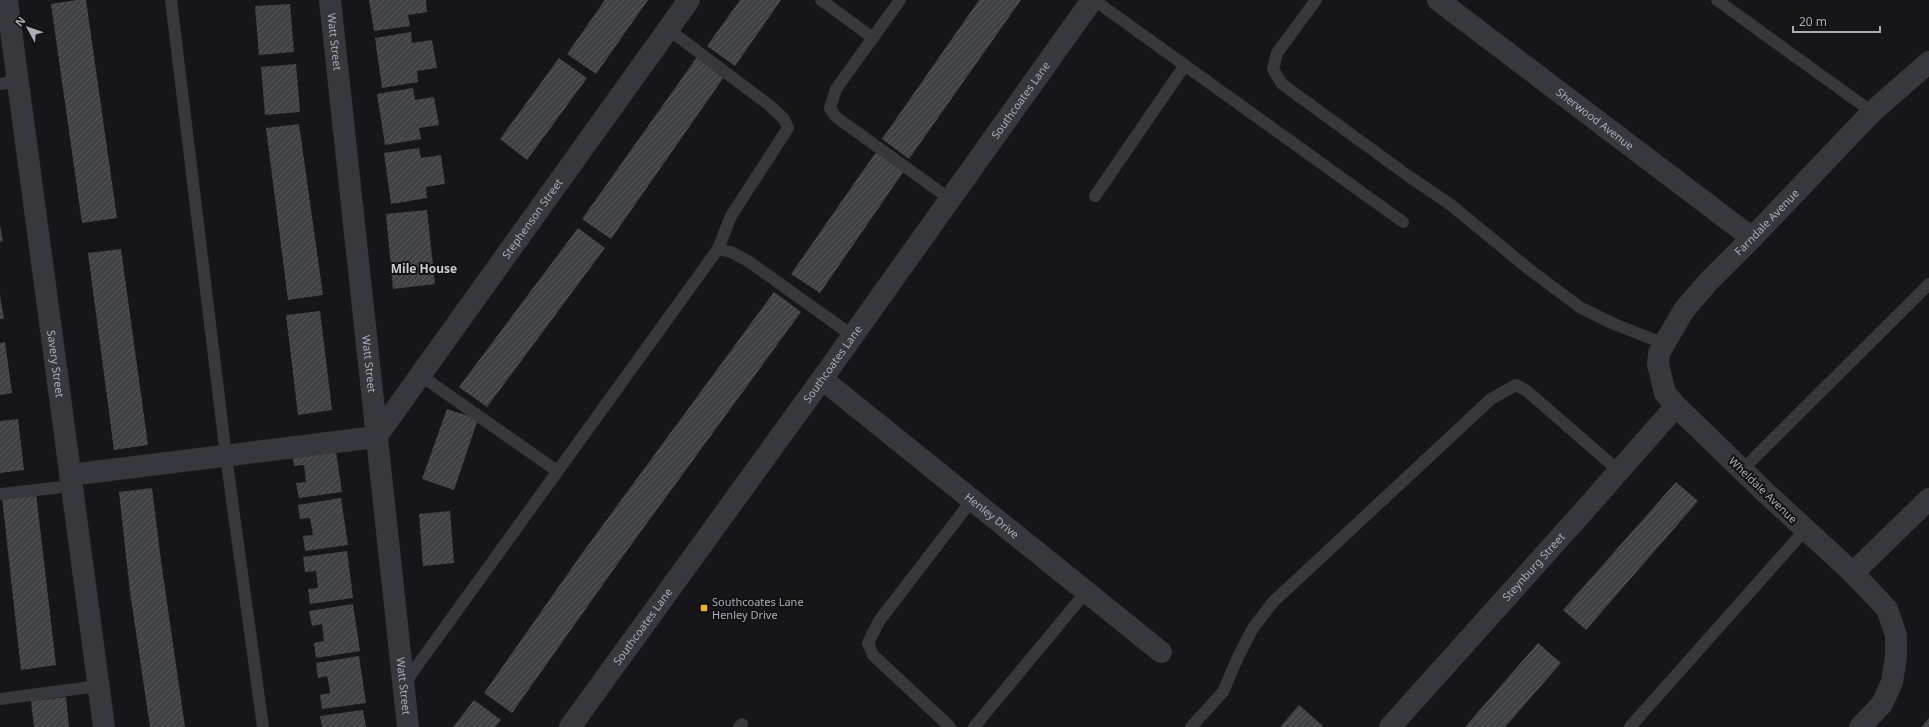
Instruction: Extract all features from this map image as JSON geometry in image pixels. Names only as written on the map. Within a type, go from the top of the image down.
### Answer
[{"type":"street","name":"Savery Street","points":[[7,0],[9,83],[71,481],[104,727]]},
{"type":"street","name":"Watt Street","points":[[330,0],[402,687],[408,727]]},
{"type":"street","name":"Stephenson Street","points":[[376,437],[689,0]]},
{"type":"street","name":"Southcoates Lane","points":[[570,727],[853,336],[1093,0]]},
{"type":"street","name":"Sherwood Avenue","points":[[1438,0],[1752,238]]},
{"type":"street","name":"Farndale Avenue","points":[[1676,406],[1665,393],[1660,378],[1658,364],[1659,353],[1684,310],[1708,282],[1872,112],[1929,62]]},
{"type":"street","name":"Henley Drive","points":[[822,379],[1161,652]]},
{"type":"street","name":"Wheldale Avenue","points":[[1676,406],[1742,470],[1853,573],[1887,609],[1896,635],[1896,657],[1892,682],[1882,704],[1860,727]]},
{"type":"street","name":"Steynburg Street","points":[[1390,727],[1676,406]]},
{"type":"street","points":[[71,481],[226,456],[376,437]]},
{"type":"street","points":[[1853,573],[1929,498]]},
{"type":"lane","points":[[171,0],[226,456],[263,727]]},
{"type":"lane","points":[[821,0],[873,38]]},
{"type":"lane","points":[[900,0],[836,89],[830,108],[836,117],[950,199]]},
{"type":"lane","points":[[1093,0],[1404,222]]},
{"type":"lane","points":[[1316,0],[1277,53],[1273,69],[1282,84],[1406,175],[1451,205],[1530,270],[1581,308],[1614,324],[1665,344]]},
{"type":"lane","points":[[1717,0],[1872,112]]},
{"type":"lane","points":[[402,687],[718,249],[731,216],[788,128],[784,119],[769,105],[668,29]]},
{"type":"lane","points":[[1095,196],[1185,65]]},
{"type":"lane","points":[[718,249],[731,252],[748,261],[853,336]]},
{"type":"lane","points":[[1742,470],[1929,284]]},
{"type":"lane","points":[[420,375],[557,471]]},
{"type":"lane","points":[[1191,727],[1223,692],[1238,657],[1253,628],[1273,602],[1491,399],[1516,385],[1527,391],[1619,471]]},
{"type":"lane","points":[[0,494],[71,481]]},
{"type":"lane","points":[[950,727],[873,655],[868,643],[879,621],[972,500]]},
{"type":"lane","points":[[1630,727],[1806,530]]},
{"type":"lane","points":[[974,727],[1086,592]]},
{"type":"lane","points":[[0,699],[98,686]]},
{"type":"building","points":[[86,0],[117,218],[82,223],[51,4]]},
{"type":"building","points":[[369,0],[426,0],[427,12],[408,15],[410,26],[374,31]]},
{"type":"building","points":[[605,0],[648,0],[596,74],[567,54]]},
{"type":"building","points":[[740,0],[781,0],[735,66],[707,46]]},
{"type":"building","points":[[979,0],[1021,0],[909,159],[882,139]]},
{"type":"building","points":[[290,4],[294,52],[259,55],[255,6]]},
{"type":"building","points":[[411,32],[412,43],[432,40],[437,68],[417,71],[418,82],[382,88],[375,38]]},
{"type":"building","points":[[697,57],[724,77],[611,239],[582,219]]},
{"type":"building","points":[[559,58],[587,78],[527,160],[500,139]]},
{"type":"building","points":[[296,64],[300,112],[265,115],[261,67]]},
{"type":"building","points":[[413,88],[415,100],[434,97],[439,125],[419,128],[421,139],[385,145],[377,94]]},
{"type":"building","points":[[299,124],[323,295],[288,300],[266,128]]},
{"type":"building","points":[[419,148],[421,158],[441,155],[445,184],[426,187],[427,198],[391,204],[384,153]]},
{"type":"building","points":[[876,152],[904,171],[820,293],[791,274]]},
{"type":"building","points":[[427,210],[435,284],[393,289],[386,214]]},
{"type":"building","points":[[0,225],[3,241],[0,242]]},
{"type":"building","points":[[578,228],[605,248],[487,407],[459,387]]},
{"type":"building","points":[[121,249],[148,445],[114,450],[88,253]]},
{"type":"building","points":[[774,292],[801,312],[626,552],[512,713],[484,693],[583,552]]},
{"type":"building","points":[[0,295],[4,319],[0,319]]},
{"type":"building","points":[[320,311],[332,410],[298,415],[286,315]]},
{"type":"building","points":[[5,342],[12,393],[0,395],[0,343]]},
{"type":"building","points":[[447,409],[478,419],[454,490],[422,479]]},
{"type":"building","points":[[18,419],[24,470],[0,473],[0,421]]},
{"type":"building","points":[[335,445],[342,492],[299,498],[296,483],[306,482],[304,465],[294,466],[292,451]]},
{"type":"building","points":[[1676,482],[1698,501],[1586,630],[1563,610]]},
{"type":"building","points":[[152,488],[185,727],[150,727],[130,592],[119,492]]},
{"type":"building","points":[[36,493],[56,665],[21,670],[2,497]]},
{"type":"building","points":[[341,498],[348,545],[305,551],[303,536],[313,535],[310,518],[300,519],[298,505]]},
{"type":"building","points":[[450,511],[454,563],[423,566],[419,514]]},
{"type":"building","points":[[347,551],[353,598],[310,604],[308,589],[318,588],[316,571],[305,572],[303,557]]},
{"type":"building","points":[[353,604],[360,651],[316,658],[314,643],[324,641],[322,624],[312,626],[309,611]]},
{"type":"building","points":[[1538,643],[1561,663],[1505,727],[1465,727]]},
{"type":"building","points":[[359,656],[366,703],[322,709],[320,695],[330,693],[329,685],[327,676],[318,678],[316,663]]},
{"type":"building","points":[[66,697],[69,727],[34,727],[31,701]]},
{"type":"building","points":[[474,700],[501,720],[495,727],[453,727]]},
{"type":"building","points":[[1299,705],[1323,726],[1280,727]]},
{"type":"building","points":[[363,710],[366,727],[322,727],[320,716]]},
{"type":"building","points":[[1929,718],[1929,727],[1921,727]]},
{"type":"place","name":"Southcoates Lane Henley Drive","points":[[704,608]]},
{"type":"district","name":"Mile House","points":[[424,269]]}]
